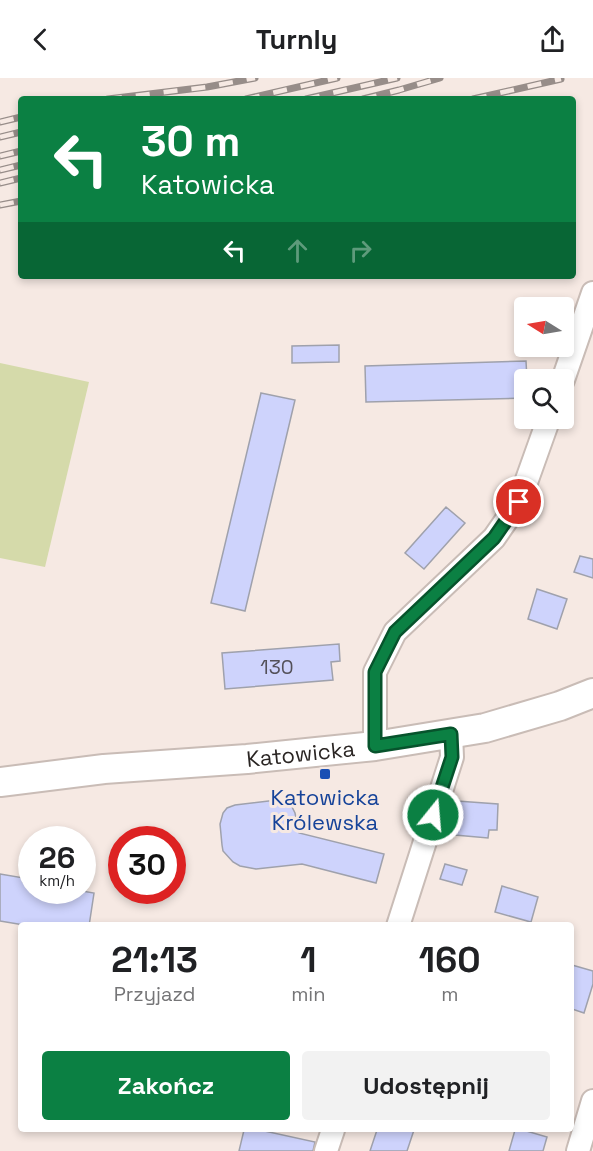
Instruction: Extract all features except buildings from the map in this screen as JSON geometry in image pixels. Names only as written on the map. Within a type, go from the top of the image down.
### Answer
[{"type":"street","points":[[566,369],[593,293]]},
{"type":"street","points":[[375,746],[375,672],[395,632],[494,538],[519,502],[545,429]]},
{"type":"street","name":"Katowicka","points":[[0,782],[104,770],[375,746],[485,728],[560,706],[593,693]]},
{"type":"street","points":[[399,922],[452,757],[451,734]]},
{"type":"street","points":[[578,1151],[593,1101]]},
{"type":"street","points":[[326,1151],[332,1132]]},
{"type":"green space","points":[[0,363],[89,382],[45,567],[0,558]]},
{"type":"railway","points":[[133,96],[207,87],[255,78]]},
{"type":"railway","points":[[259,96],[337,78]]},
{"type":"railway","points":[[319,96],[397,78]]},
{"type":"railway","points":[[375,96],[440,78]]},
{"type":"railway","points":[[486,96],[561,79]]},
{"type":"railway","points":[[0,122],[18,118]]},
{"type":"railway","points":[[0,137],[18,133]]},
{"type":"railway","points":[[0,156],[18,152]]},
{"type":"railway","points":[[0,170],[18,166]]},
{"type":"railway","points":[[0,183],[18,179]]},
{"type":"railway","points":[[0,205],[18,202]]},
{"type":"place","name":"Katowicka Królewska","points":[[325,774]]},
{"type":"route","points":[[433,815],[452,757],[451,734],[375,746],[375,672],[395,632],[494,538],[519,502]]}]
